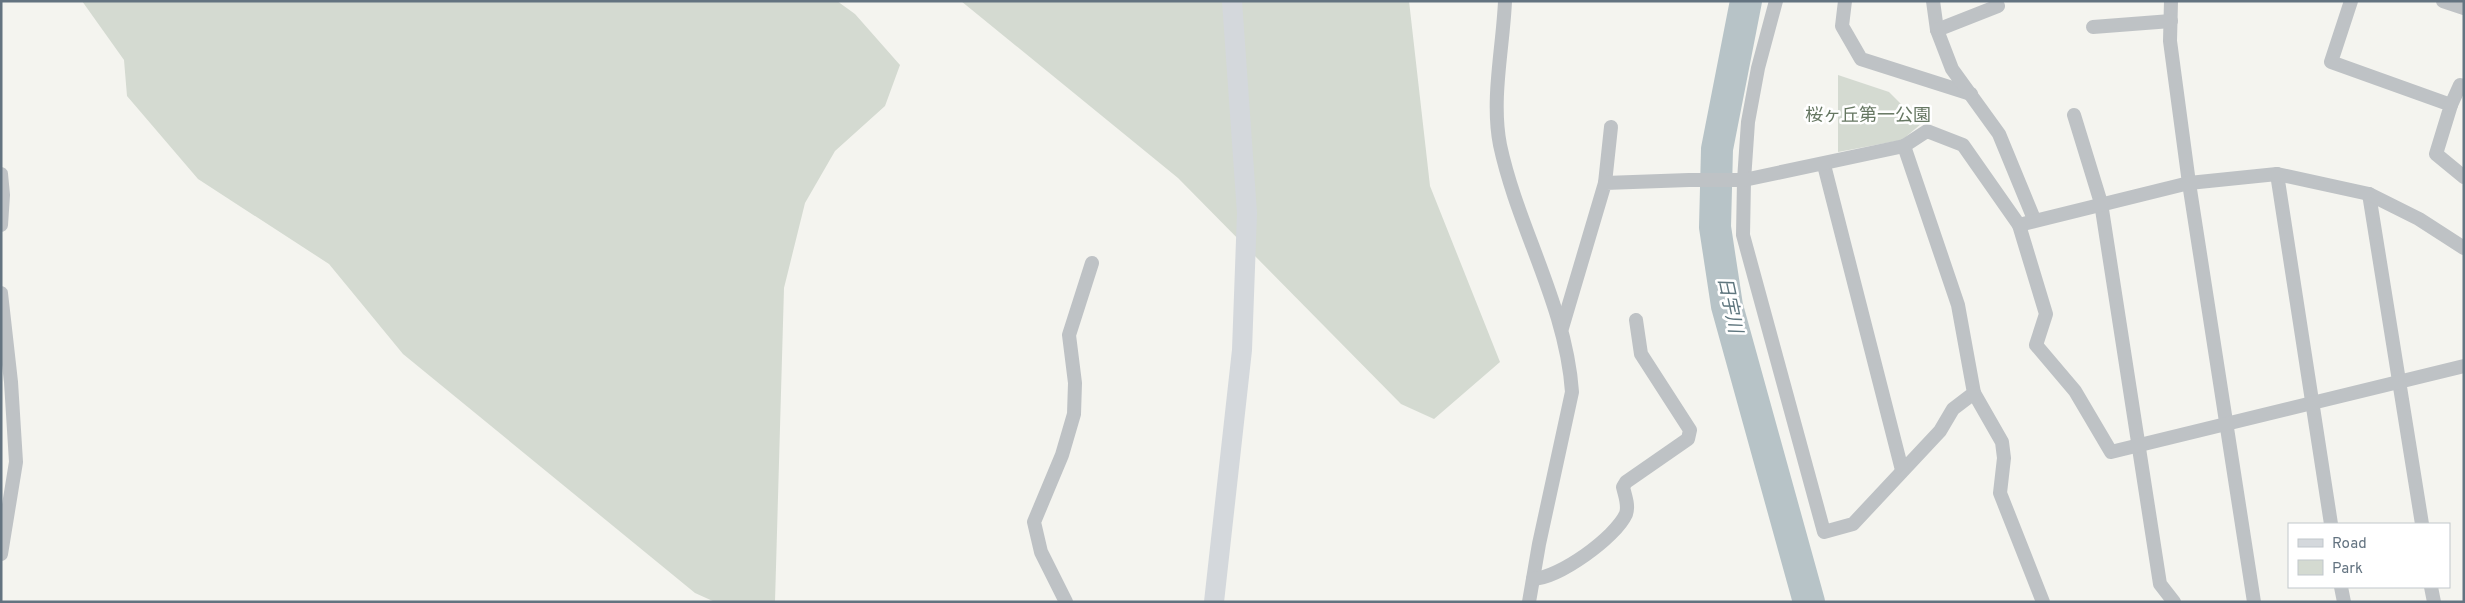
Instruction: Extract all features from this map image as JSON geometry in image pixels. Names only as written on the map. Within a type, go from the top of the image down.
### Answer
[{"type":"street","points":[[1214,602],[1242,350],[1247,213],[1232,1]]},
{"type":"street","points":[[1505,1],[1496,109],[1500,144],[1528,237],[1562,328],[1570,366],[1572,392],[1529,602]]},
{"type":"street","points":[[1776,1],[1758,68],[1748,122],[1743,235],[1824,532],[1853,524],[1940,431],[1953,409],[1974,393]]},
{"type":"street","points":[[1845,1],[1842,26],[1861,59],[1971,94]]},
{"type":"street","points":[[1933,1],[1937,30],[1952,69],[1999,134],[2034,219]]},
{"type":"street","points":[[2172,1],[2170,41],[2188,183],[2254,602]]},
{"type":"street","points":[[2351,1],[2331,62],[2452,105]]},
{"type":"street","points":[[2443,1],[2464,8]]},
{"type":"street","points":[[1937,30],[1998,6]]},
{"type":"street","points":[[2093,27],[2171,21]]},
{"type":"street","points":[[2462,82],[2452,105],[2436,154],[2464,177]]},
{"type":"street","points":[[2074,114],[2101,203],[2160,584],[2174,602]]},
{"type":"street","points":[[1562,328],[1605,183],[1611,128]]},
{"type":"street","points":[[1605,183],[1744,180],[1824,165],[1904,146],[1927,131],[1963,145],[2019,225],[2046,314],[2036,345],[2075,391],[2111,452],[2312,405],[2464,366]]},
{"type":"street","points":[[1904,146],[1958,305],[1974,393],[2002,442],[2004,458],[2000,493],[2043,602]]},
{"type":"street","points":[[1824,165],[1902,470]]},
{"type":"street","points":[[1,174],[3,195],[1,226]]},
{"type":"street","points":[[2277,174],[2331,523]]},
{"type":"street","points":[[2019,225],[2034,219],[2188,183],[2277,174],[2369,194],[2419,219],[2464,248]]},
{"type":"street","points":[[2369,194],[2422,523]]},
{"type":"street","points":[[1066,602],[1041,552],[1034,522],[1062,455],[1074,414],[1075,383],[1069,335],[1092,263]]},
{"type":"street","points":[[1,293],[11,382],[16,462],[1,554]]},
{"type":"street","points":[[1533,579],[1544,579],[1562,569],[1608,536],[1625,515],[1628,507],[1623,487],[1626,482],[1688,439],[1690,430],[1641,354],[1636,320]]},
{"type":"street","points":[[2342,588],[2344,602]]},
{"type":"street","points":[[2431,588],[2434,602]]},
{"type":"green space","points":[[82,1],[837,1],[855,14],[900,65],[885,106],[835,151],[805,203],[784,288],[775,602],[715,602],[695,593],[403,354],[329,264],[198,179],[127,96],[124,60]]},
{"type":"green space","points":[[961,1],[1409,1],[1430,186],[1500,362],[1434,419],[1401,404],[1178,178]]},
{"type":"green space","name":"桜ヶ丘第一公園","points":[[1838,75],[1889,92],[1921,124],[1902,140],[1838,152]]},
{"type":"waterway","name":"日宇川","points":[[1746,1],[1717,149],[1715,227],[1727,306],[1809,602]]}]
